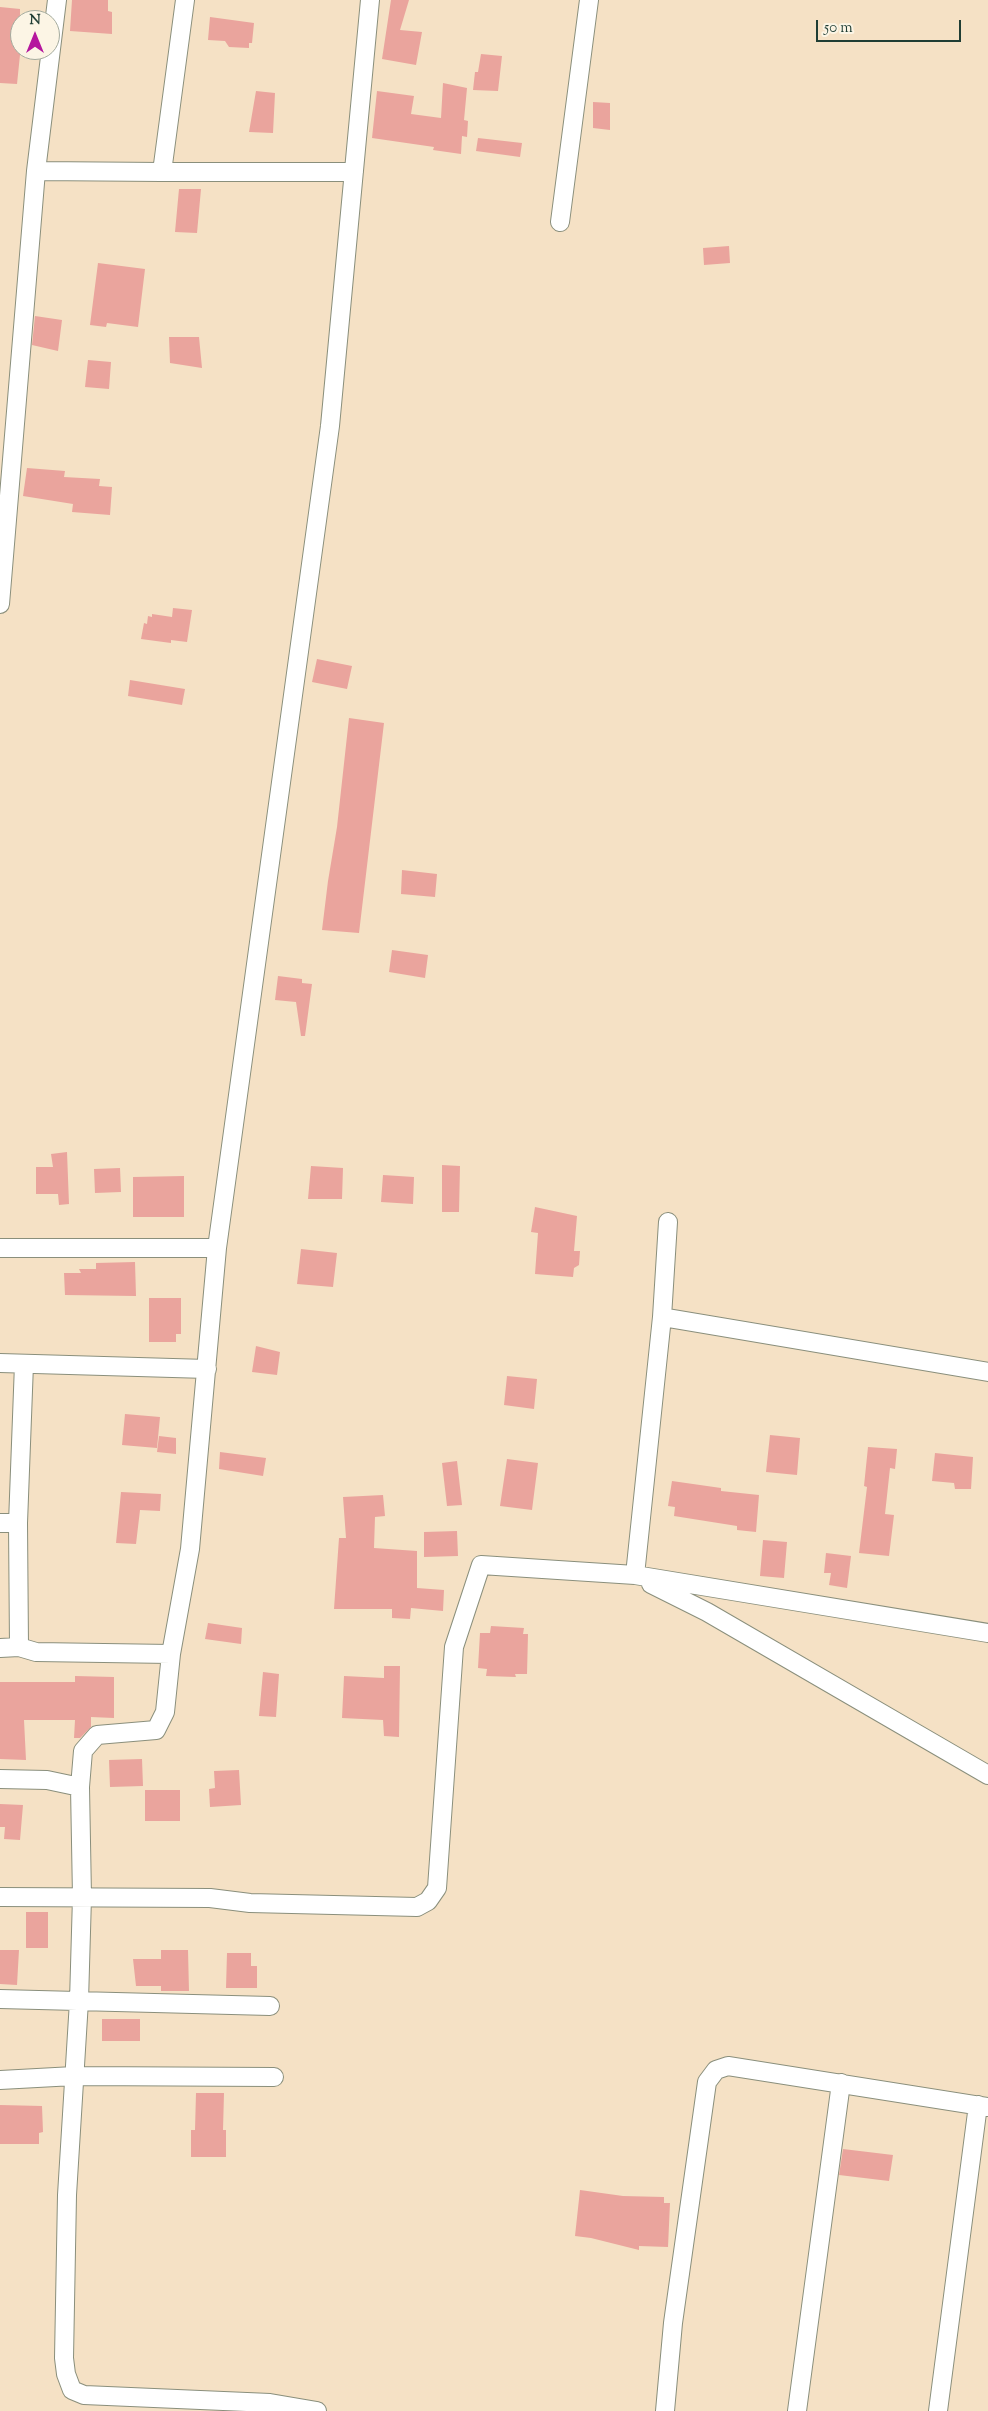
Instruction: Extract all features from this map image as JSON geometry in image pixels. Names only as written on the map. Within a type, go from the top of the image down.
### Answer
[{"type":"street","points":[[0,604],[36,171],[56,0]]},
{"type":"street","points":[[162,172],[185,0]]},
{"type":"street","points":[[317,2411],[270,2402],[84,2395],[72,2390],[66,2374],[64,2358],[67,2195],[82,1897],[80,1787],[83,1751],[97,1735],[156,1730],[165,1712],[171,1654],[190,1549],[217,1248],[330,426],[370,0]]},
{"type":"street","points":[[560,222],[589,0]]},
{"type":"street","points":[[36,171],[354,172]]},
{"type":"street","points":[[635,1575],[662,1317],[668,1222]]},
{"type":"street","points":[[0,1248],[217,1248]]},
{"type":"street","points":[[662,1317],[988,1372]]},
{"type":"street","points":[[0,1363],[207,1369]]},
{"type":"street","points":[[19,1648],[18,1523],[24,1364]]},
{"type":"street","points":[[0,1523],[18,1523]]},
{"type":"street","points":[[0,1897],[210,1898],[250,1903],[417,1907],[428,1901],[437,1888],[454,1648],[480,1565],[635,1575],[988,1633]]},
{"type":"street","points":[[635,1575],[708,1612],[988,1775]]},
{"type":"street","points":[[0,1648],[19,1648],[36,1652],[171,1654]]},
{"type":"street","points":[[0,1779],[47,1780],[80,1787]]},
{"type":"street","points":[[0,1999],[270,2006]]},
{"type":"street","points":[[665,2411],[673,2323],[708,2082],[716,2070],[728,2066],[983,2106],[938,2411]]},
{"type":"street","points":[[0,2080],[74,2076],[274,2077]]},
{"type":"street","points":[[797,2411],[841,2083]]},
{"type":"building","points":[[72,0],[108,0],[108,11],[112,12],[112,34],[70,31]]},
{"type":"building","points":[[391,0],[409,0],[400,30],[422,32],[416,65],[382,59]]},
{"type":"building","points":[[0,7],[20,9],[10,10],[10,60],[19,60],[17,84],[0,83]]},
{"type":"building","points":[[210,17],[254,23],[252,43],[249,43],[249,48],[229,47],[225,41],[208,40]]},
{"type":"building","points":[[481,54],[502,56],[498,91],[473,90],[475,72],[478,72]]},
{"type":"building","points":[[443,83],[467,88],[464,120],[468,121],[467,137],[462,136],[461,154],[433,150],[434,147],[372,138],[377,91],[414,96],[411,114],[441,118]]},
{"type":"building","points":[[256,91],[275,93],[273,133],[249,132]]},
{"type":"building","points":[[593,102],[610,103],[610,130],[593,128]]},
{"type":"building","points":[[478,138],[522,143],[520,157],[476,151]]},
{"type":"building","points":[[179,189],[201,189],[197,233],[175,232]]},
{"type":"building","points":[[729,246],[730,263],[704,265],[703,248]]},
{"type":"building","points":[[98,263],[145,269],[138,327],[107,323],[106,327],[90,325]]},
{"type":"building","points":[[35,316],[62,320],[58,351],[32,345]]},
{"type":"building","points":[[169,337],[199,337],[202,368],[170,363]]},
{"type":"building","points":[[88,360],[111,362],[109,389],[85,387]]},
{"type":"building","points":[[27,468],[65,471],[64,477],[100,479],[99,486],[112,487],[110,515],[72,512],[73,504],[23,496]]},
{"type":"building","points":[[173,608],[192,610],[187,642],[171,640],[171,643],[141,639],[144,623],[147,624],[148,616],[152,617],[152,614],[172,617]]},
{"type":"building","points":[[317,659],[352,666],[347,689],[312,682]]},
{"type":"building","points":[[130,680],[185,689],[182,705],[128,696]]},
{"type":"building","points":[[349,718],[384,723],[359,933],[322,930],[337,827]]},
{"type":"building","points":[[402,870],[437,874],[435,897],[401,894]]},
{"type":"building","points":[[392,950],[428,955],[425,978],[389,972]]},
{"type":"building","points":[[278,976],[302,979],[302,983],[312,984],[305,1036],[301,1036],[296,1002],[275,1000]]},
{"type":"building","points":[[67,1152],[69,1204],[59,1205],[58,1194],[36,1194],[36,1167],[53,1167],[51,1154]]},
{"type":"building","points":[[442,1165],[460,1166],[459,1212],[442,1212]]},
{"type":"building","points":[[311,1166],[343,1168],[342,1199],[308,1199]]},
{"type":"building","points":[[120,1168],[121,1192],[95,1193],[94,1169]]},
{"type":"building","points":[[383,1175],[414,1177],[413,1204],[381,1202]]},
{"type":"building","points":[[184,1176],[184,1217],[133,1217],[133,1177]]},
{"type":"building","points":[[535,1207],[577,1216],[574,1251],[580,1251],[579,1265],[574,1268],[573,1277],[535,1274],[538,1233],[531,1232]]},
{"type":"building","points":[[301,1249],[337,1253],[333,1287],[297,1284]]},
{"type":"building","points":[[135,1262],[136,1296],[65,1295],[64,1273],[81,1273],[79,1269],[96,1269],[96,1263]]},
{"type":"building","points":[[149,1298],[181,1298],[181,1334],[176,1334],[176,1342],[149,1342]]},
{"type":"building","points":[[256,1346],[280,1352],[277,1375],[252,1372]]},
{"type":"building","points":[[507,1376],[537,1379],[534,1409],[504,1405]]},
{"type":"building","points":[[125,1414],[160,1417],[157,1448],[122,1445]]},
{"type":"building","points":[[770,1435],[800,1438],[797,1475],[766,1472]]},
{"type":"building","points":[[159,1436],[176,1438],[176,1454],[157,1452]]},
{"type":"building","points":[[868,1447],[897,1449],[895,1469],[890,1468],[885,1514],[894,1515],[889,1556],[859,1553],[867,1487],[864,1486]]},
{"type":"building","points":[[220,1452],[266,1458],[263,1476],[219,1469]]},
{"type":"building","points":[[935,1453],[973,1457],[971,1489],[955,1489],[954,1483],[932,1481]]},
{"type":"building","points":[[507,1459],[538,1463],[532,1510],[500,1506]]},
{"type":"building","points":[[457,1461],[462,1505],[447,1506],[442,1463]]},
{"type":"building","points":[[672,1481],[721,1488],[721,1491],[759,1495],[756,1532],[737,1530],[737,1526],[674,1516],[675,1507],[668,1506]]},
{"type":"building","points":[[121,1492],[161,1494],[160,1511],[140,1510],[136,1544],[116,1543]]},
{"type":"building","points":[[383,1495],[385,1516],[375,1517],[374,1548],[417,1551],[417,1588],[444,1590],[443,1611],[411,1608],[410,1619],[392,1618],[392,1609],[334,1609],[339,1538],[346,1538],[343,1497]]},
{"type":"building","points":[[457,1531],[458,1556],[424,1557],[424,1532]]},
{"type":"building","points":[[763,1540],[787,1542],[784,1578],[760,1576]]},
{"type":"building","points":[[826,1553],[851,1556],[847,1588],[829,1585],[831,1573],[824,1573]]},
{"type":"building","points":[[208,1623],[242,1628],[241,1644],[205,1639]]},
{"type":"building","points":[[491,1626],[524,1628],[523,1634],[528,1634],[527,1674],[515,1674],[516,1677],[486,1676],[487,1669],[478,1668],[480,1633],[490,1633]]},
{"type":"building","points":[[384,1666],[400,1666],[399,1737],[384,1736],[383,1720],[342,1718],[344,1676],[384,1678]]},
{"type":"building","points":[[263,1672],[279,1674],[276,1717],[259,1716]]},
{"type":"building","points":[[75,1676],[114,1677],[114,1718],[91,1717],[91,1727],[80,1738],[74,1738],[75,1720],[24,1720],[26,1760],[0,1759],[0,1682],[75,1682]]},
{"type":"building","points":[[142,1759],[143,1786],[110,1787],[109,1760]]},
{"type":"building","points":[[239,1770],[241,1805],[210,1807],[209,1789],[215,1788],[214,1771]]},
{"type":"building","points":[[145,1790],[180,1790],[180,1821],[145,1821]]},
{"type":"building","points":[[0,1804],[23,1805],[20,1840],[4,1839],[5,1827],[0,1827]]},
{"type":"building","points":[[26,1912],[48,1912],[48,1948],[26,1948]]},
{"type":"building","points":[[0,1950],[19,1950],[17,1985],[0,1984]]},
{"type":"building","points":[[161,1950],[188,1950],[189,1991],[161,1991],[161,1986],[136,1986],[133,1959],[161,1959]]},
{"type":"building","points":[[227,1953],[251,1953],[251,1966],[257,1966],[257,1988],[226,1988]]},
{"type":"building","points":[[102,2019],[140,2019],[140,2041],[102,2041]]},
{"type":"building","points":[[196,2093],[224,2093],[223,2130],[226,2130],[226,2157],[191,2157],[191,2130],[195,2130]]},
{"type":"building","points":[[0,2105],[42,2106],[43,2132],[39,2133],[39,2144],[0,2144]]},
{"type":"building","points":[[843,2149],[893,2155],[889,2181],[839,2175]]},
{"type":"building","points":[[580,2190],[623,2196],[664,2197],[664,2203],[670,2203],[668,2247],[639,2246],[639,2250],[575,2236]]}]
